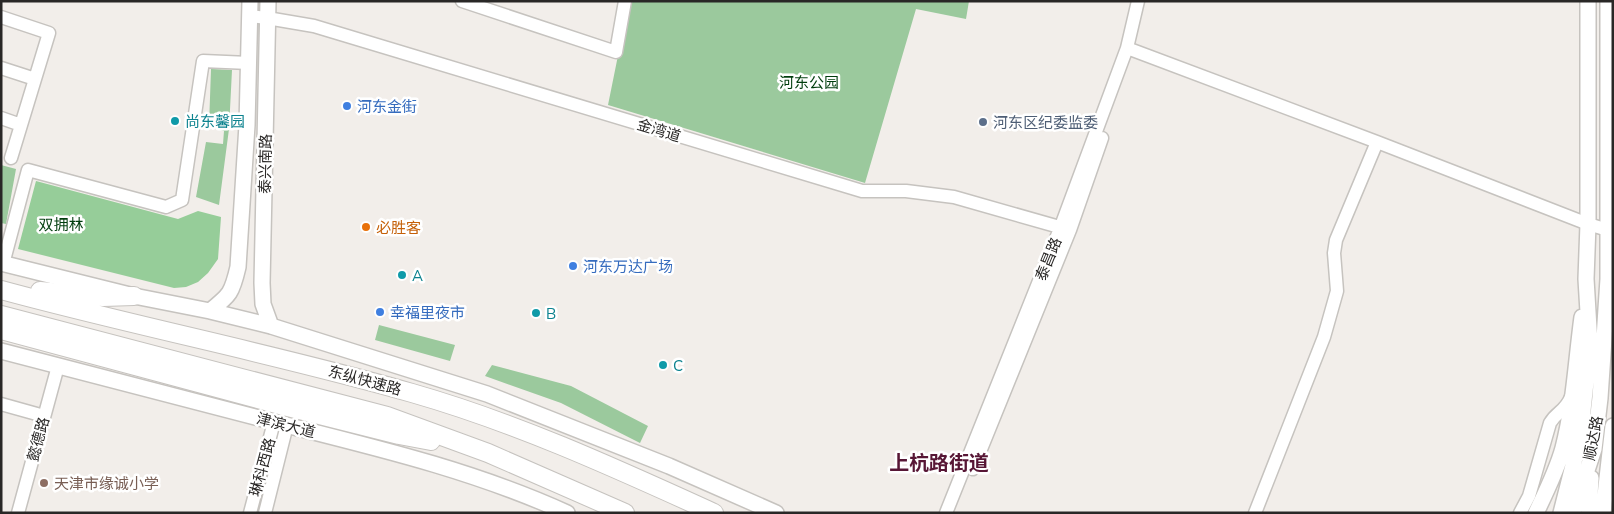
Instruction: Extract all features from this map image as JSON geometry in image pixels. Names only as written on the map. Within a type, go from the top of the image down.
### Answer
[{"type":"highway","points":[[8,291],[43,291],[103,297],[134,296]]},
{"type":"highway","name":"东纵快速路","points":[[8,291],[274,356],[413,393],[510,424],[591,457],[714,513]]},
{"type":"highway","points":[[2,325],[399,435],[488,452],[625,513]]},
{"type":"main road","name":"泰兴南路","points":[[268,1],[262,282],[263,304],[271,326]]},
{"type":"main road","name":"顺达路","points":[[1573,513],[1594,449],[1600,398],[1597,345],[1586,279],[1588,224],[1588,1]]},
{"type":"main road","name":"顺达路","points":[[1561,513],[1580,438],[1608,279],[1608,1]]},
{"type":"main road","name":"泰兴南路","points":[[210,311],[228,297],[233,289],[238,267],[247,125],[250,9]]},
{"type":"main road","points":[[2,263],[134,296],[210,311],[271,326],[521,406],[669,466],[776,513]]},
{"type":"main road","points":[[1536,513],[1551,482],[1562,450],[1575,388],[1586,279]]},
{"type":"main road","points":[[1608,279],[1613,320]]},
{"type":"main road","name":"津滨大道","points":[[1,351],[401,454],[470,474],[539,500],[567,513]]},
{"type":"main road","points":[[1603,513],[1613,426]]},
{"type":"main road","points":[[1589,513],[1594,449]]},
{"type":"main road","points":[[1550,513],[1570,475]]},
{"type":"street","points":[[462,1],[616,52],[625,1]]},
{"type":"street","points":[[503,15],[505,1]]},
{"type":"street","name":"泰昌路","points":[[1130,50],[1138,1]]},
{"type":"street","name":"泰昌路","points":[[955,513],[1065,228],[1130,50],[1145,1]]},
{"type":"street","name":"金湾道","points":[[250,9],[267,18],[314,26],[862,191],[906,191],[954,196],[1065,228]]},
{"type":"street","points":[[1,17],[49,33],[11,158]]},
{"type":"street","points":[[1130,50],[1608,230]]},
{"type":"street","points":[[2,263],[28,170],[166,207],[182,200],[203,61],[249,63]]},
{"type":"street","points":[[1,68],[35,80]]},
{"type":"street","points":[[1,118],[21,125]]},
{"type":"street","points":[[1255,513],[1324,337],[1337,292],[1334,253],[1336,240],[1378,142]]},
{"type":"street","name":"泰昌路","points":[[946,513],[1065,228]]},
{"type":"street","name":"懿德路","points":[[18,513],[58,366]]},
{"type":"street","points":[[1520,513],[1529,496],[1550,423],[1554,415],[1566,407],[1575,388]]},
{"type":"street","points":[[1,404],[44,416]]},
{"type":"street","name":"琳科西路","points":[[250,513],[281,424]]},
{"type":"street","name":"琳科西路","points":[[265,513],[281,424]]},
{"type":"green space","name":"河东公园","points":[[629,1],[969,1],[966,19],[916,9],[865,183],[608,105]]},
{"type":"green space","points":[[211,69],[232,70],[229,129],[219,205],[196,197],[206,142],[223,144],[224,131],[209,126]]},
{"type":"green space","points":[[1,165],[16,169],[6,224],[1,223]]},
{"type":"green space","name":"双拥林","points":[[36,181],[178,219],[198,211],[221,217],[218,259],[208,273],[198,282],[186,287],[174,288],[18,249]]},
{"type":"green space","points":[[379,325],[455,345],[450,361],[375,340]]},
{"type":"green space","points":[[492,365],[571,386],[648,426],[640,443],[561,403],[485,376]]},
{"type":"place","name":"河东金街","points":[[347,106]]},
{"type":"place","name":"尚东馨园","points":[[175,121]]},
{"type":"place","name":"河东区纪委监委","points":[[983,122]]},
{"type":"place","name":"必胜客","points":[[366,227]]},
{"type":"place","name":"河东万达广场","points":[[573,266]]},
{"type":"place","name":"A","points":[[402,275]]},
{"type":"place","name":"幸福里夜市","points":[[380,312]]},
{"type":"place","name":"B","points":[[536,313]]},
{"type":"place","name":"C","points":[[663,365]]},
{"type":"place","name":"天津市缘诚小学","points":[[44,483]]},
{"type":"district","name":"上杭路街道","points":[[939,462]]}]
